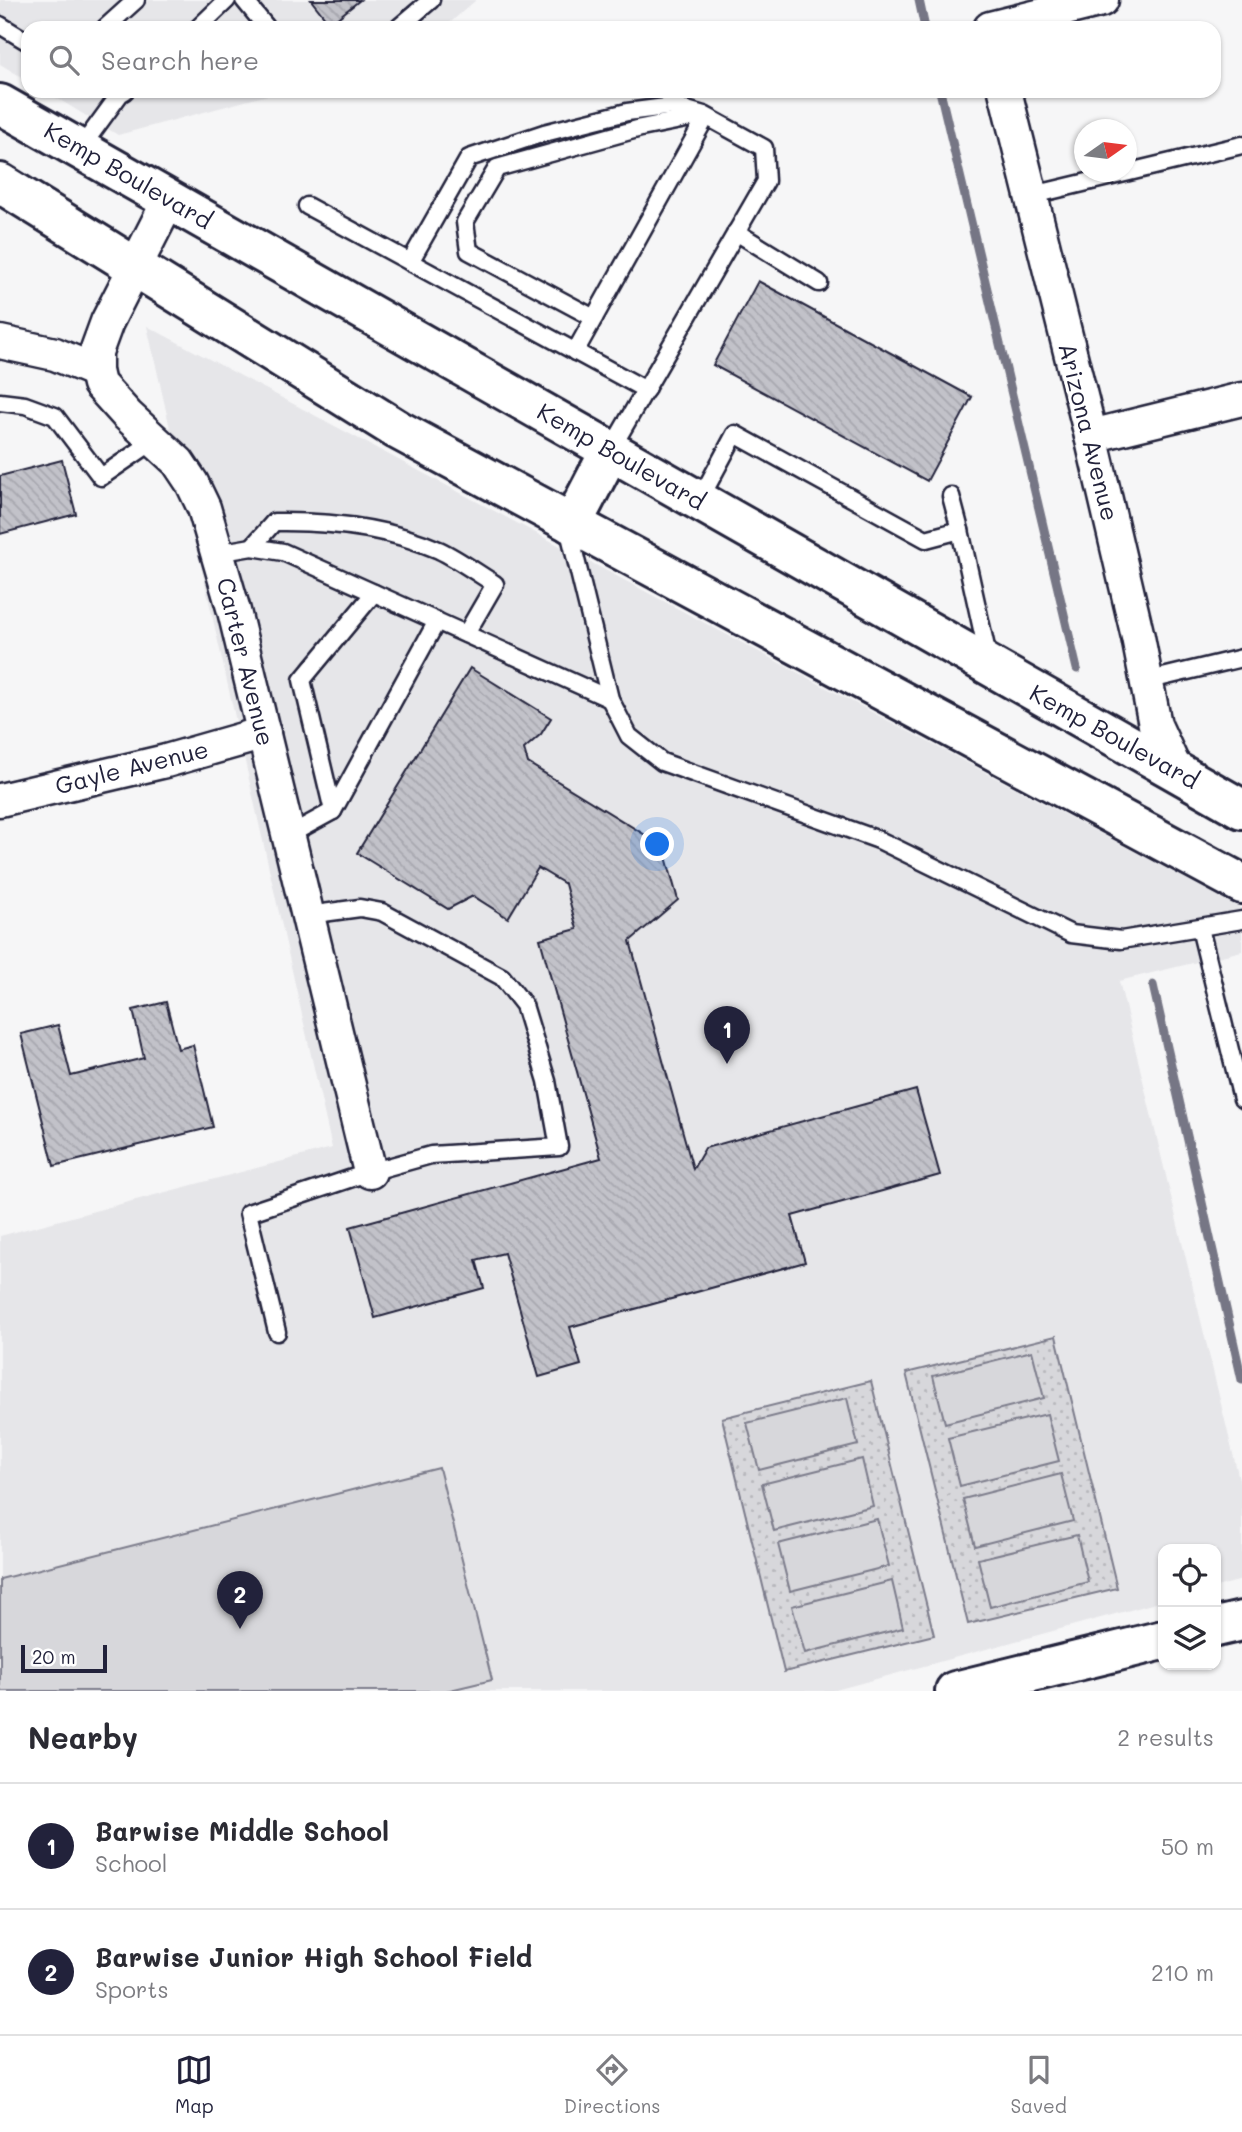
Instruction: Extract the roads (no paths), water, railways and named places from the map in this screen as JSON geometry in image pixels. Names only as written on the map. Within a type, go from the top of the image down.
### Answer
[{"type":"main road","name":"Kemp Boulevard","points":[[0,104],[1242,809]]},
{"type":"main road","points":[[0,183],[398,430],[1242,884]]},
{"type":"main road","points":[[570,522],[610,451]]},
{"type":"main road","points":[[1221,1626],[1242,1621]]},
{"type":"main road","points":[[956,1691],[1158,1641]]},
{"type":"street","points":[[1018,21],[1102,0]]},
{"type":"street","name":"Arizona Avenue","points":[[1006,98],[1091,436],[1155,725],[1176,771]]},
{"type":"street","points":[[0,342],[55,354],[96,371],[96,352],[107,322],[169,200]]},
{"type":"street","name":"Carter Avenue","points":[[96,371],[99,384],[178,461],[204,508],[264,733],[370,1172]]},
{"type":"street","points":[[1091,436],[1242,399]]},
{"type":"street","name":"Gayle Avenue","points":[[0,800],[153,764],[264,733]]},
{"type":"lane","points":[[113,21],[136,0]]},
{"type":"lane","points":[[205,21],[227,0]]},
{"type":"lane","points":[[244,0],[261,21]]},
{"type":"lane","points":[[406,21],[430,0]]},
{"type":"lane","points":[[0,25],[21,38]]},
{"type":"lane","points":[[80,149],[117,98]]},
{"type":"lane","points":[[410,262],[469,158],[544,133],[627,112],[673,106],[705,116],[764,148],[766,181],[610,451]]},
{"type":"lane","points":[[575,352],[705,116]]},
{"type":"lane","points":[[593,318],[469,251],[465,222],[497,168],[641,128],[705,116]]},
{"type":"lane","points":[[1029,196],[1242,145]]},
{"type":"lane","points":[[307,206],[646,390]]},
{"type":"lane","points":[[736,232],[819,283]]},
{"type":"lane","points":[[0,402],[25,405],[55,416],[101,477],[155,440]]},
{"type":"lane","points":[[699,501],[735,433],[926,539],[960,530]]},
{"type":"lane","points":[[951,496],[990,666]]},
{"type":"lane","points":[[252,547],[274,522],[318,521],[379,530],[440,550],[495,584],[466,634]]},
{"type":"lane","points":[[570,522],[610,699],[629,736],[662,762],[879,840],[1071,934],[1121,940],[1242,920]]},
{"type":"lane","points":[[217,553],[252,547],[283,552],[610,699]]},
{"type":"lane","points":[[333,810],[302,680],[374,593]]},
{"type":"lane","points":[[289,835],[333,810],[437,621]]},
{"type":"lane","points":[[1146,681],[1242,658]]},
{"type":"lane","points":[[276,1332],[248,1213],[370,1172],[431,1155],[559,1147],[547,1081],[524,1005],[502,977],[382,912],[360,908],[308,915]]},
{"type":"lane","points":[[1200,928],[1242,1099]]},
{"type":"waterway","points":[[919,0],[924,21]]},
{"type":"waterway","points":[[942,98],[1077,669]]},
{"type":"waterway","points":[[1153,985],[1242,1380]]},
{"type":"place","name":"Barwise Middle School","points":[[727,1064]]},
{"type":"place","name":"Barwise Junior High School Field","points":[[240,1629]]}]
